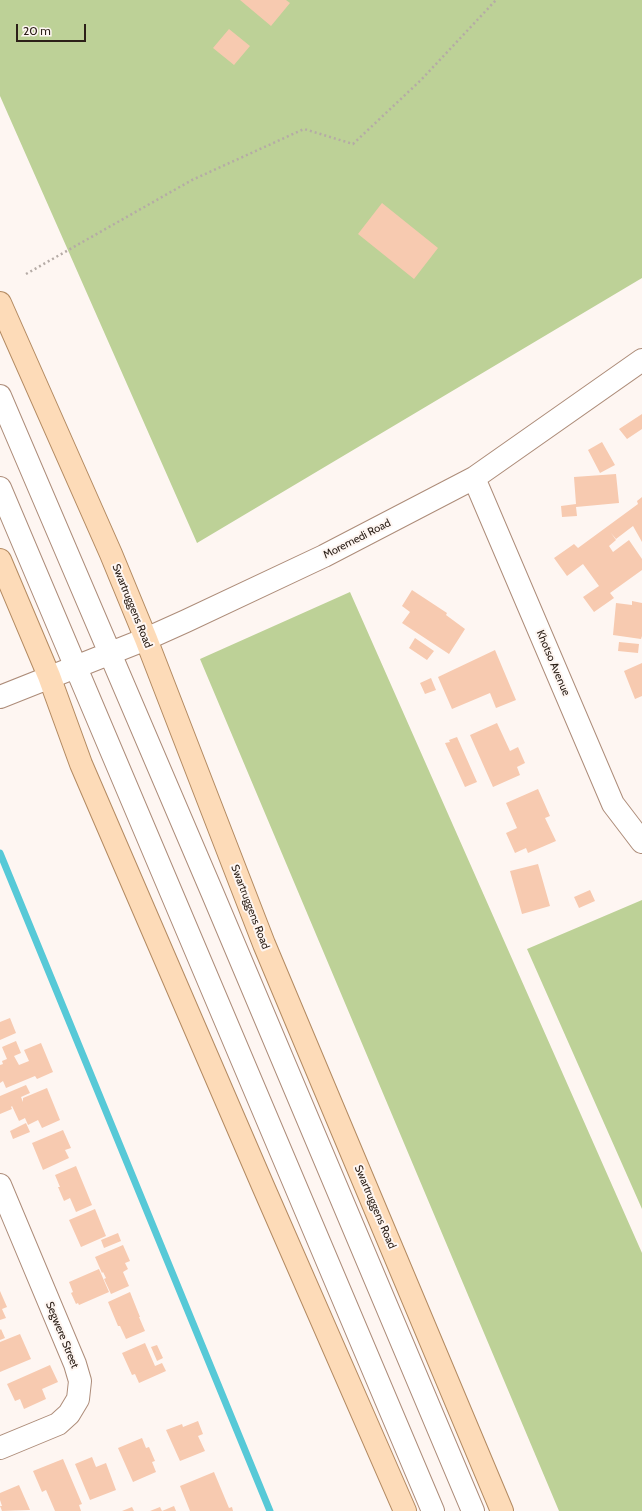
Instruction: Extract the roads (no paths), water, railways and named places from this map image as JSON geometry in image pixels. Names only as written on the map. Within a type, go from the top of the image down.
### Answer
[{"type":"main road","name":"Swartruggens Road","points":[[0,303],[111,554],[146,639],[264,944],[502,1511]]},
{"type":"main road","points":[[0,560],[49,676],[81,764],[405,1511]]},
{"type":"street","name":"Moremedi Road","points":[[0,697],[49,676],[146,639],[324,556],[474,478],[642,360]]},
{"type":"street","points":[[0,396],[473,1511]]},
{"type":"street","name":"Khotso Avenue","points":[[474,478],[613,804],[642,842]]},
{"type":"street","points":[[0,488],[433,1511]]},
{"type":"street","name":"Segwere Street","points":[[0,1185],[75,1364],[80,1381],[78,1399],[69,1414],[58,1424],[0,1448]]},
{"type":"waterway","points":[[0,853],[270,1511]]}]
